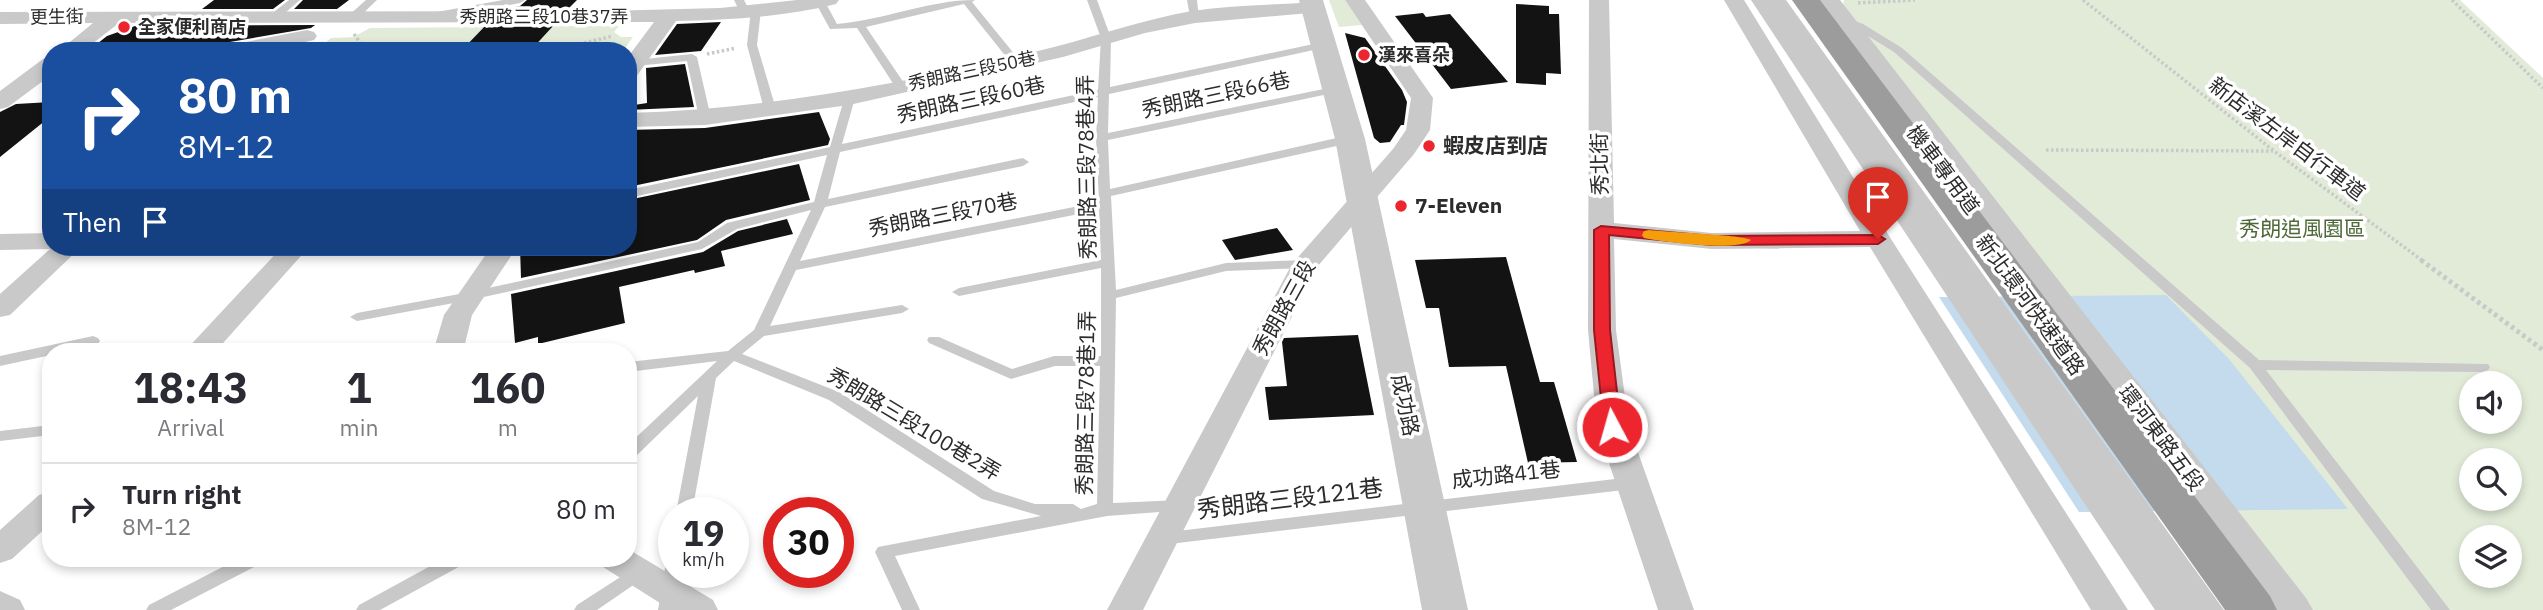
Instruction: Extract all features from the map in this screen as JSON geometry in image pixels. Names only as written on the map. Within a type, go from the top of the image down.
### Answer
[{"type":"highway","name":"新北環河快速道路","points":[[1790,0],[2223,610]]},
{"type":"highway","name":"新北環河快速道路","points":[[1806,0],[2252,610]]},
{"type":"street","points":[[173,16],[194,0]]},
{"type":"street","name":"秀朗路三段","points":[[1125,610],[1305,264],[1402,154],[1418,130],[1422,98],[1355,0]]},
{"type":"street","name":"秀北街","points":[[1599,0],[1602,330],[1612,427],[1676,610]]},
{"type":"street","points":[[1734,0],[1878,239],[2110,610]]},
{"type":"street","points":[[1763,0],[2179,610]]},
{"type":"street","name":"機車專用道","points":[[1776,0],[2206,610]]},
{"type":"street","name":"秀朗路三段10巷37弄","points":[[274,17],[344,23],[665,8],[747,7],[823,1]]},
{"type":"street","points":[[1312,4],[1338,89],[1363,200]]},
{"type":"street","name":"秀朗路三段50巷","points":[[637,120],[705,118],[849,97],[1106,38],[1194,8],[1312,4]]},
{"type":"street","name":"機車專用道","points":[[1835,6],[2269,610]]},
{"type":"street","name":"環河東路五段","points":[[1835,6],[2290,610]]},
{"type":"street","name":"秀朗路三段10巷37弄","points":[[637,57],[665,8]]},
{"type":"street","points":[[81,42],[114,17]]},
{"type":"street","name":"更生街","points":[[0,18],[274,17]]},
{"type":"street","points":[[277,42],[307,36],[344,23]]},
{"type":"street","points":[[300,42],[307,36]]},
{"type":"street","points":[[0,102],[42,71]]},
{"type":"street","points":[[21,86],[42,84]]},
{"type":"street","name":"成功路","points":[[1363,200],[1445,610]]},
{"type":"street","points":[[1601,230],[1712,241],[1878,239]]},
{"type":"street","points":[[0,242],[42,241]]},
{"type":"street","points":[[0,309],[12,290],[56,256]]},
{"type":"street","points":[[206,343],[288,256]]},
{"type":"street","points":[[450,343],[458,315],[498,256]]},
{"type":"street","points":[[0,550],[33,516]]},
{"type":"street","points":[[631,567],[700,610]]},
{"type":"street","points":[[0,605],[7,610]]},
{"type":"lane","points":[[274,17],[295,0]]},
{"type":"lane","points":[[344,23],[373,0]]},
{"type":"lane","points":[[419,18],[520,0]]},
{"type":"lane","points":[[823,1],[834,27],[860,25],[968,0],[1015,61]]},
{"type":"lane","points":[[1092,0],[1106,38]]},
{"type":"lane","points":[[1835,6],[1859,26],[1898,50],[2255,365],[2441,610]]},
{"type":"lane","points":[[747,7],[752,45],[770,109]]},
{"type":"lane","points":[[860,25],[900,86]]},
{"type":"lane","name":"秀朗路三段78巷4弄","points":[[1106,38],[1102,138],[1109,296]]},
{"type":"lane","name":"秀朗路三段60巷","points":[[637,192],[1323,45]]},
{"type":"lane","points":[[637,67],[692,57],[705,118]]},
{"type":"lane","name":"秀朗路三段66巷","points":[[1102,138],[1338,89]]},
{"type":"lane","points":[[637,445],[760,332],[820,204],[849,97]]},
{"type":"lane","name":"秀朗路三段70巷","points":[[791,267],[1103,200],[1350,139]]},
{"type":"lane","points":[[357,317],[470,296],[702,245],[732,226],[820,204],[1023,162]]},
{"type":"lane","points":[[959,292],[1107,263]]},
{"type":"lane","points":[[1109,296],[1226,267],[1305,264]]},
{"type":"lane","name":"秀朗路三段78巷1弄","points":[[1105,510],[1109,296]]},
{"type":"lane","points":[[760,332],[902,309]]},
{"type":"lane","points":[[934,340],[1011,374],[1054,361],[1108,361]]},
{"type":"lane","points":[[84,343],[93,341]]},
{"type":"lane","points":[[0,362],[42,353]]},
{"type":"lane","points":[[637,367],[732,355]]},
{"type":"lane","name":"秀朗路三段100巷2弄","points":[[732,355],[834,396],[988,495],[1035,510],[1105,510]]},
{"type":"lane","points":[[2255,365],[2483,367]]},
{"type":"lane","points":[[687,497],[709,377]]},
{"type":"lane","points":[[0,436],[42,431]]},
{"type":"lane","name":"成功路41巷","points":[[1426,506],[1632,483]]},
{"type":"lane","points":[[911,610],[884,552],[1105,510],[1180,506]]},
{"type":"lane","name":"秀朗路三段121巷","points":[[1160,539],[1426,506]]},
{"type":"lane","points":[[155,610],[239,567]]},
{"type":"lane","points":[[365,610],[444,567]]},
{"type":"lane","points":[[583,610],[625,567]]},
{"type":"path","points":[[1835,6],[1915,0]]},
{"type":"path","name":"新店溪左岸自行車道","points":[[2082,0],[2274,151],[2543,350]]},
{"type":"path","points":[[2452,0],[2543,88]]},
{"type":"path","points":[[344,23],[359,42]]},
{"type":"path","points":[[594,42],[619,34]]},
{"type":"path","points":[[692,57],[752,45]]},
{"type":"path","points":[[2046,150],[2274,151]]},
{"type":"green space","points":[[1329,0],[1345,0],[1362,25],[1339,27]]},
{"type":"green space","name":"秀朗追風園區","points":[[1844,0],[2460,0],[2543,78],[2543,610],[2305,610],[1843,6]]},
{"type":"green space","points":[[553,26],[619,26],[614,32],[621,37],[633,37],[629,42],[538,42]]},
{"type":"green space","points":[[484,27],[470,42],[326,42],[331,38],[353,37],[370,28]]},
{"type":"water","points":[[2166,295],[2229,359],[2348,509],[2079,512],[1939,297]]},
{"type":"building","points":[[214,0],[285,0],[273,9],[202,9]]},
{"type":"building","points":[[303,0],[349,0],[337,9],[294,9]]},
{"type":"building","points":[[527,0],[577,0],[569,8],[504,9],[520,6]]},
{"type":"building","points":[[1516,4],[1549,6],[1549,14],[1559,14],[1561,74],[1546,73],[1546,85],[1516,83]]},
{"type":"building","points":[[1423,13],[1426,17],[1450,14],[1508,82],[1451,89],[1395,16]]},
{"type":"building","points":[[721,22],[701,51],[655,55],[677,24]]},
{"type":"building","points":[[315,25],[311,28],[230,42],[99,42],[107,36],[135,26]]},
{"type":"building","points":[[486,25],[554,25],[538,42],[470,42]]},
{"type":"building","points":[[1345,33],[1365,38],[1402,90],[1407,102],[1404,125],[1401,125],[1390,142],[1380,143],[1374,138]]},
{"type":"building","points":[[685,64],[694,107],[637,110],[637,105],[647,103],[646,68]]},
{"type":"building","points":[[42,103],[42,123],[0,157],[0,112],[16,104]]},
{"type":"building","points":[[819,112],[830,139],[828,145],[637,185],[637,130],[705,128]]},
{"type":"building","points":[[799,164],[810,200],[726,220],[697,240],[637,253],[637,198]]},
{"type":"building","points":[[787,219],[793,234],[721,251],[725,266],[695,273],[694,270],[619,287],[625,323],[542,343],[538,343],[538,337],[515,343],[511,294],[703,252],[738,231]]},
{"type":"building","points":[[1277,228],[1293,250],[1235,260],[1222,240]]},
{"type":"building","points":[[520,256],[623,256],[521,278]]},
{"type":"building","points":[[1506,257],[1540,382],[1554,382],[1577,462],[1528,463],[1506,366],[1449,367],[1439,308],[1426,308],[1415,260]]},
{"type":"building","points":[[1358,335],[1374,415],[1269,420],[1265,387],[1287,386],[1282,342],[1284,338]]},
{"type":"slow traffic","points":[[1649,235],[1712,241],[1744,240]]},
{"type":"place","name":"全家便利商店","points":[[124,27]]},
{"type":"place","name":"漢來喜朵","points":[[1364,55]]},
{"type":"place","name":"蝦皮店到店","points":[[1429,146]]},
{"type":"place","name":"7-Eleven","points":[[1401,206]]},
{"type":"route","points":[[1612,427],[1602,330],[1601,230],[1712,241],[1878,239]]}]
